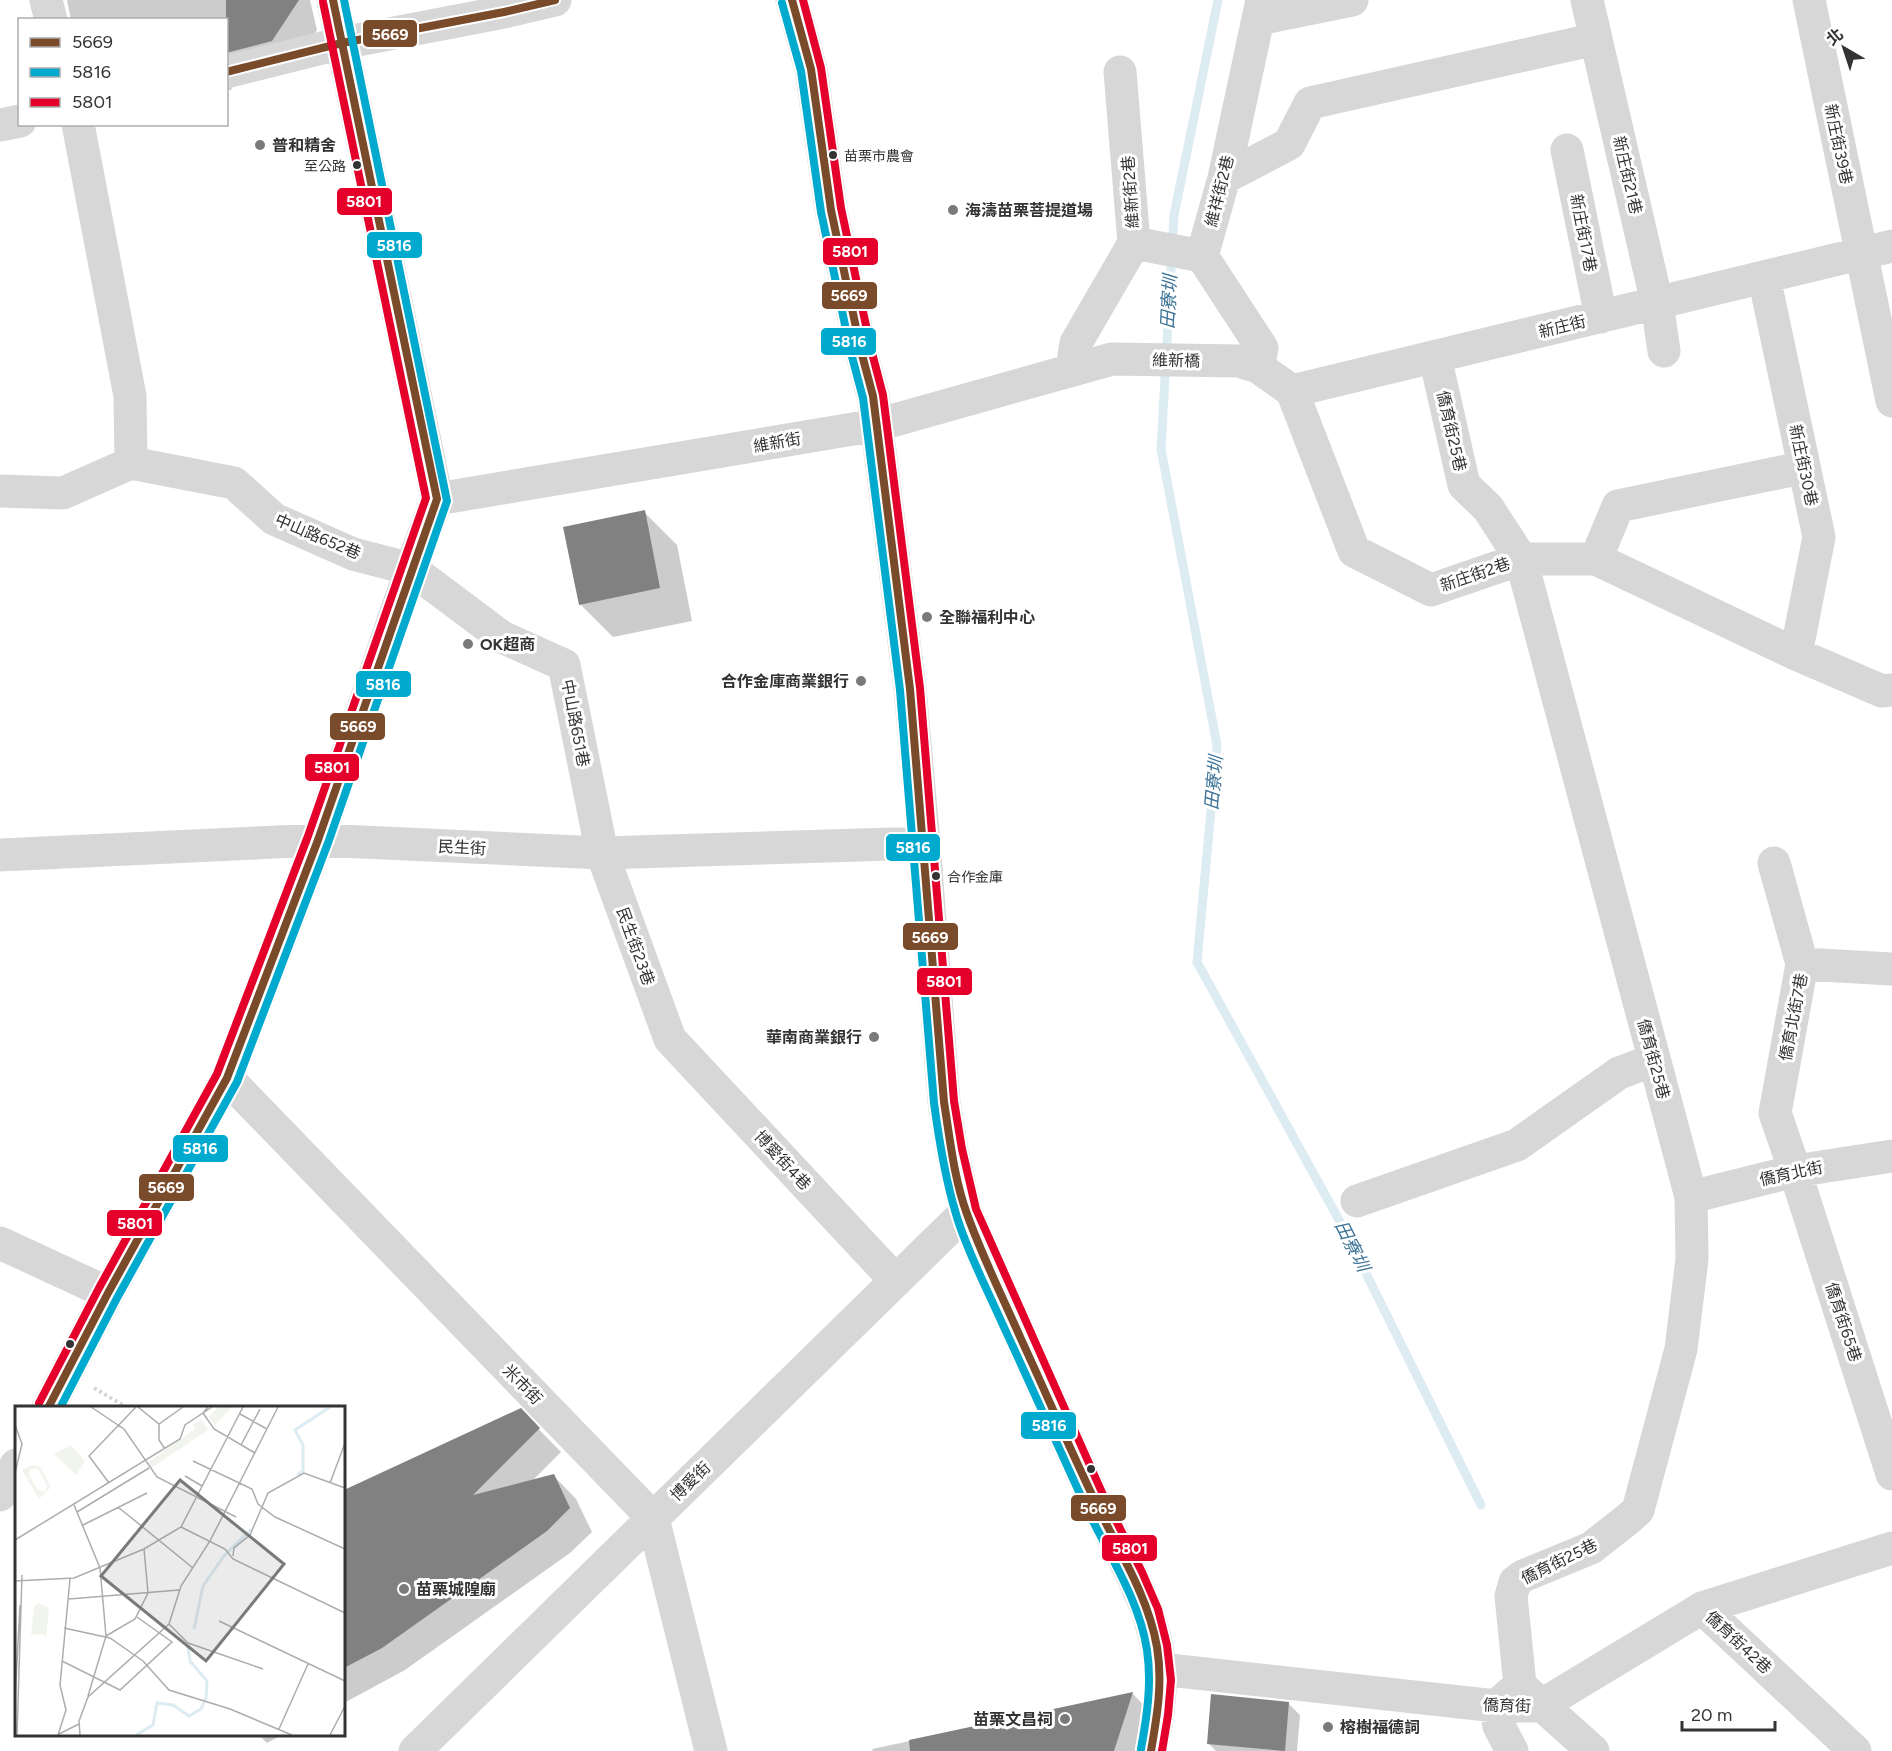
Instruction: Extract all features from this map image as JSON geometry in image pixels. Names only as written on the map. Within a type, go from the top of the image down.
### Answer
[{"type":"street","points":[[46,0],[50,18]]},
{"type":"street","points":[[49,1406],[227,1078],[318,840],[437,499],[333,0]]},
{"type":"street","points":[[228,72],[342,43],[555,0]]},
{"type":"street","points":[[792,0],[811,69],[831,210],[873,396],[910,689],[944,1102],[952,1150],[966,1212],[1071,1448],[1148,1612],[1157,1646],[1161,1680],[1151,1751]]},
{"type":"street","points":[[1260,10],[1352,0]]},
{"type":"street","name":"新庄街21巷","points":[[1587,0],[1657,303],[1664,351]]},
{"type":"street","name":"新庄街39巷","points":[[1809,0],[1877,250],[1892,401]]},
{"type":"street","name":"維祥街2巷","points":[[1202,256],[1224,178],[1260,10]]},
{"type":"street","points":[[1224,178],[1289,144],[1310,103],[1596,39]]},
{"type":"street","name":"維新街2巷","points":[[1072,369],[1077,343],[1134,243],[1120,72]]},
{"type":"street","points":[[0,125],[18,121]]},
{"type":"street","points":[[0,491],[63,493],[131,463],[130,396],[78,126]]},
{"type":"street","name":"新庄街17巷","points":[[1567,150],[1600,317]]},
{"type":"street","points":[[1134,243],[1202,256],[1262,348],[1249,364],[1292,391]]},
{"type":"street","name":"新庄街","points":[[1292,391],[1877,250]]},
{"type":"street","name":"新庄街30巷","points":[[1764,277],[1819,537],[1796,654]]},
{"type":"street","name":"僑育街25巷","points":[[1435,357],[1464,485],[1488,508],[1521,559],[1691,1197],[1692,1259],[1681,1349],[1638,1510],[1591,1548],[1523,1576],[1515,1582],[1511,1596],[1530,1695]]},
{"type":"street","name":"維新街","points":[[437,499],[877,425],[1112,359]]},
{"type":"street","name":"維新橋","points":[[1112,359],[1249,364]]},
{"type":"street","name":"新庄街2巷","points":[[1292,391],[1354,551],[1431,590],[1521,559],[1596,559],[1796,654],[1882,691],[1892,690]]},
{"type":"street","name":"中山路652巷","points":[[131,463],[234,483],[274,519],[353,554],[411,569]]},
{"type":"street","points":[[1596,559],[1618,506],[1786,471]]},
{"type":"street","name":"中山路651巷","points":[[411,569],[501,636],[564,664],[602,853]]},
{"type":"street","name":"民生街","points":[[0,855],[318,840],[602,853],[924,843]]},
{"type":"street","name":"民生街23巷","points":[[602,853],[670,1039]]},
{"type":"street","name":"僑育北街7巷","points":[[1774,863],[1802,964],[1775,1113],[1795,1171]]},
{"type":"street","points":[[1802,964],[1892,969]]},
{"type":"street","name":"博愛街4巷","points":[[670,1039],[896,1281]]},
{"type":"street","points":[[1357,1200],[1517,1145],[1619,1073],[1654,1060]]},
{"type":"street","name":"米市街","points":[[227,1078],[653,1518]]},
{"type":"street","name":"僑育北街","points":[[1691,1197],[1795,1171],[1892,1156]]},
{"type":"street","name":"僑育街65巷","points":[[1795,1171],[1892,1474]]},
{"type":"street","name":"博愛街","points":[[415,1751],[966,1212]]},
{"type":"street","points":[[0,1244],[108,1293]]},
{"type":"street","points":[[0,1495],[15,1467]]},
{"type":"street","points":[[653,1518],[711,1751]]},
{"type":"street","name":"僑育街","points":[[1160,1669],[1496,1706],[1530,1695],[1702,1608],[1892,1548]]},
{"type":"street","name":"僑育街42巷","points":[[1702,1608],[1855,1751]]},
{"type":"street","points":[[1530,1695],[1593,1751]]},
{"type":"street","points":[[1496,1706],[1499,1726],[1512,1751]]},
{"type":"path","points":[[67,1374],[127,1406]]},
{"type":"building","points":[[226,0],[299,0],[272,41],[228,52],[228,18],[226,18]]},
{"type":"building","points":[[645,510],[660,588],[579,605],[563,527]]},
{"type":"building","name":"苗栗城隍廟","points":[[521,1408],[540,1428],[473,1495],[554,1474],[570,1508],[547,1531],[382,1648],[345,1667],[345,1490]]},
{"type":"building","name":"苗栗文昌祠","points":[[1133,1692],[1114,1751],[910,1751],[909,1740]]},
{"type":"building","points":[[1211,1694],[1289,1702],[1285,1751],[1207,1744]]},
{"type":"waterway","name":"田寮圳","points":[[1218,0],[1174,215],[1161,449],[1217,745],[1197,962],[1344,1229],[1481,1505]]},
{"type":"transit line","name":"5669","points":[[49,1406],[108,1293],[227,1078],[318,840],[437,499],[333,0]]},
{"type":"transit line","name":"5816","points":[[61,1406],[117,1298],[237,1082],[328,843],[447,501],[344,0]]},
{"type":"transit line","name":"5669","points":[[228,72],[342,43],[555,0]]},
{"type":"transit line","name":"5669","points":[[792,0],[811,69],[831,210],[873,396],[910,689],[944,1102],[956,1173],[967,1214],[986,1261],[1076,1460],[1147,1609],[1159,1660],[1157,1712],[1151,1751]]},
{"type":"transit line","name":"5801","points":[[803,0],[821,68],[841,208],[883,395],[920,688],[954,1101],[962,1149],[976,1209],[1104,1497],[1158,1609],[1167,1645],[1171,1680],[1162,1751]]},
{"type":"transit line","name":"5801","points":[[39,1403],[99,1288],[217,1074],[308,836],[426,498],[323,2]]},
{"type":"transit line","name":"5816","points":[[782,3],[801,71],[821,212],[863,398],[900,690],[934,1103],[940,1145],[956,1214],[971,1255],[1085,1505],[1137,1612],[1147,1650],[1149,1675],[1147,1712],[1141,1749]]},
{"type":"place","name":"普和精舍","points":[[260,145]]},
{"type":"place","name":"苗栗市農會","points":[[833,155]]},
{"type":"place","name":"至公路","points":[[357,165]]},
{"type":"place","name":"海濤苗栗菩提道場","points":[[953,210]]},
{"type":"place","name":"全聯福利中心","points":[[927,617]]},
{"type":"place","name":"OK超商","points":[[468,644]]},
{"type":"place","name":"合作金庫商業銀行","points":[[861,681]]},
{"type":"place","name":"合作金庫","points":[[936,876]]},
{"type":"place","name":"華南商業銀行","points":[[874,1037]]},
{"type":"place","name":"苗栗城隍廟","points":[[404,1589]]},
{"type":"place","name":"苗栗文昌祠","points":[[1065,1719]]},
{"type":"place","name":"榕樹福德詞","points":[[1328,1727]]}]
